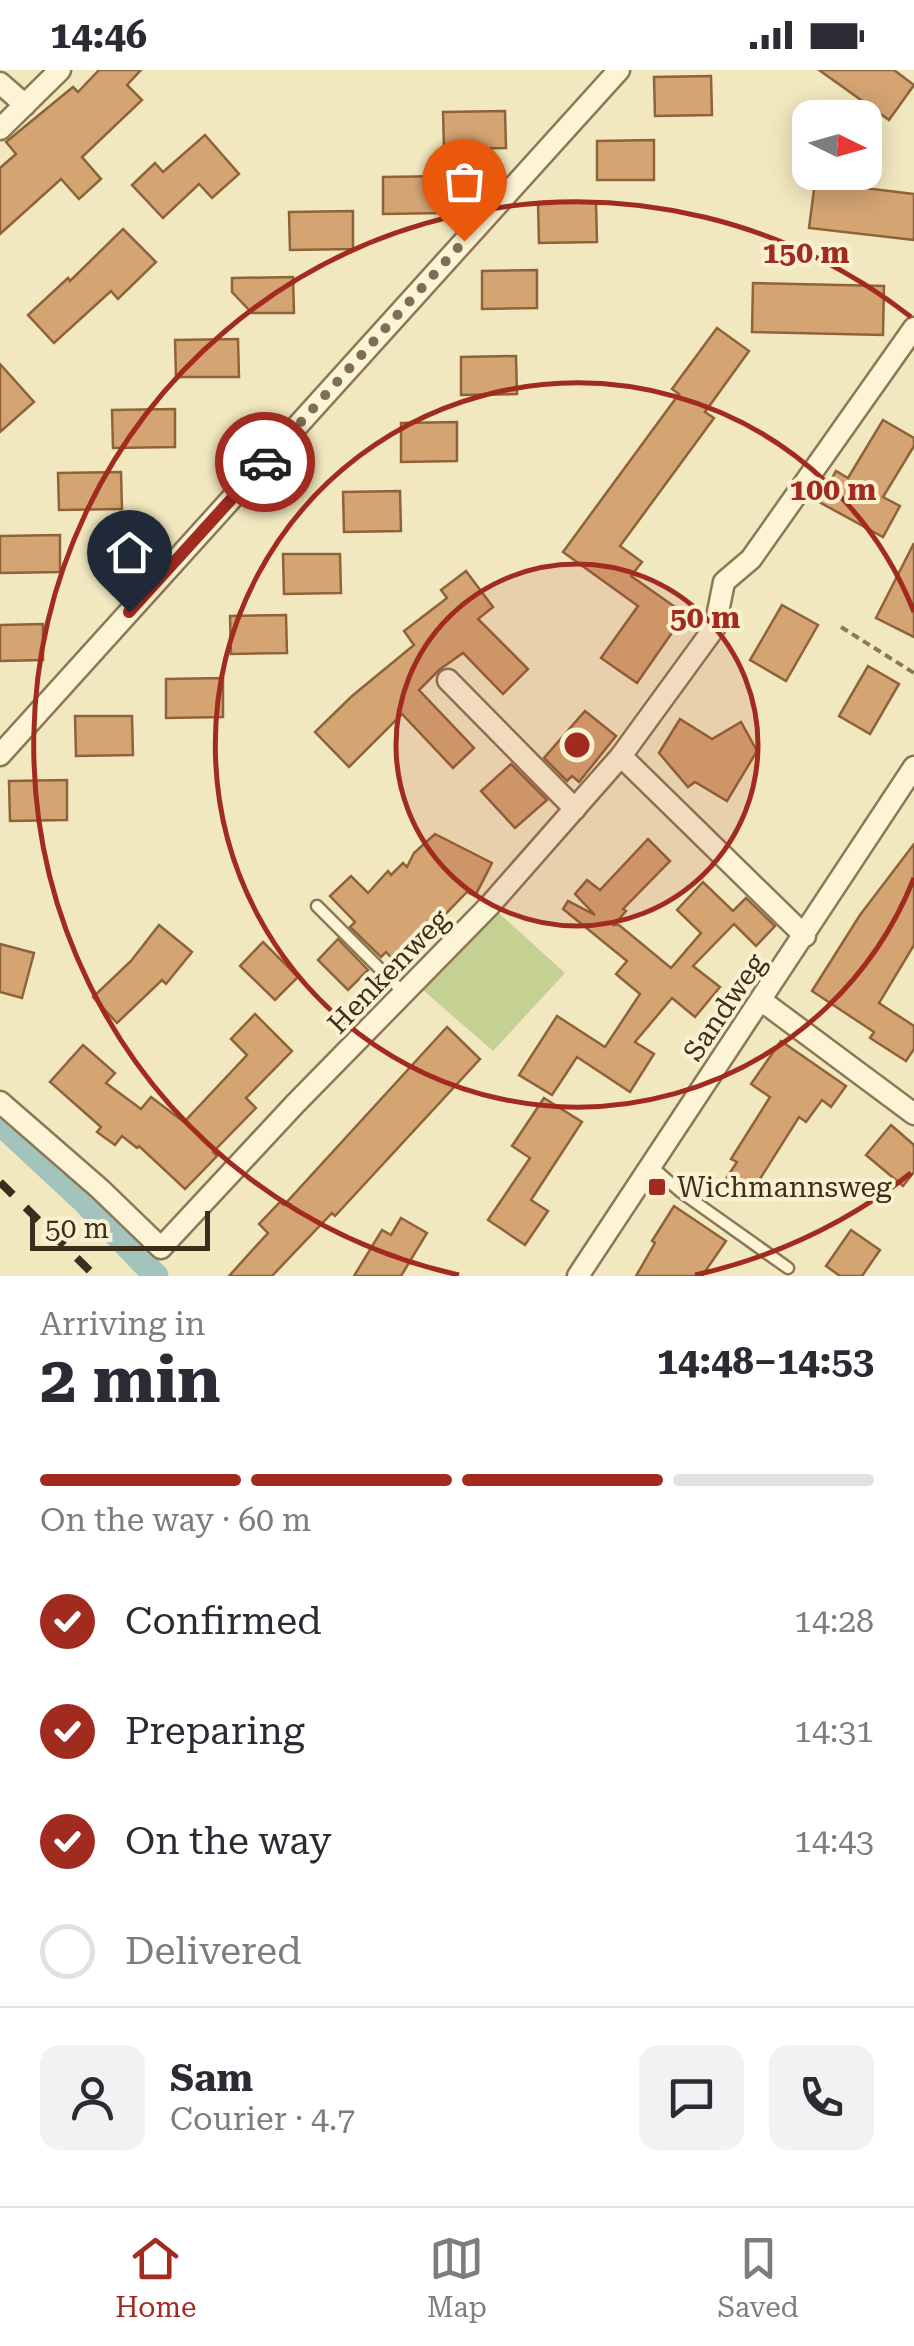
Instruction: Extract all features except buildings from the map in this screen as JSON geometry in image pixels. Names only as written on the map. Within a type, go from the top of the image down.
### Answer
[{"type":"street","points":[[0,130],[60,70]]},
{"type":"street","points":[[0,755],[619,70]]},
{"type":"street","points":[[0,83],[25,105]]},
{"type":"street","name":"Henkenweg","points":[[0,1102],[161,1248],[490,905],[621,756],[716,626],[724,582],[751,559],[914,328]]},
{"type":"street","points":[[448,680],[574,809]]},
{"type":"street","points":[[621,756],[804,936]]},
{"type":"street","name":"Sandweg","points":[[578,1276],[914,767]]},
{"type":"street","points":[[762,1001],[914,1114]]},
{"type":"lane","points":[[317,906],[405,993]]},
{"type":"lane","points":[[650,1166],[680,1192],[788,1268]]},
{"type":"path","points":[[841,627],[914,673]]},
{"type":"green space","points":[[490,905],[565,973],[493,1051],[415,983]]},
{"type":"waterway","points":[[0,1123],[83,1200],[156,1276]]},
{"type":"railway","points":[[0,1182],[95,1276]]},
{"type":"way so far","points":[[265,462],[464,241]]},
{"type":"place","name":"Wichmannsweg","points":[[657,1187]]},
{"type":"route","points":[[129,612],[265,462]]}]
